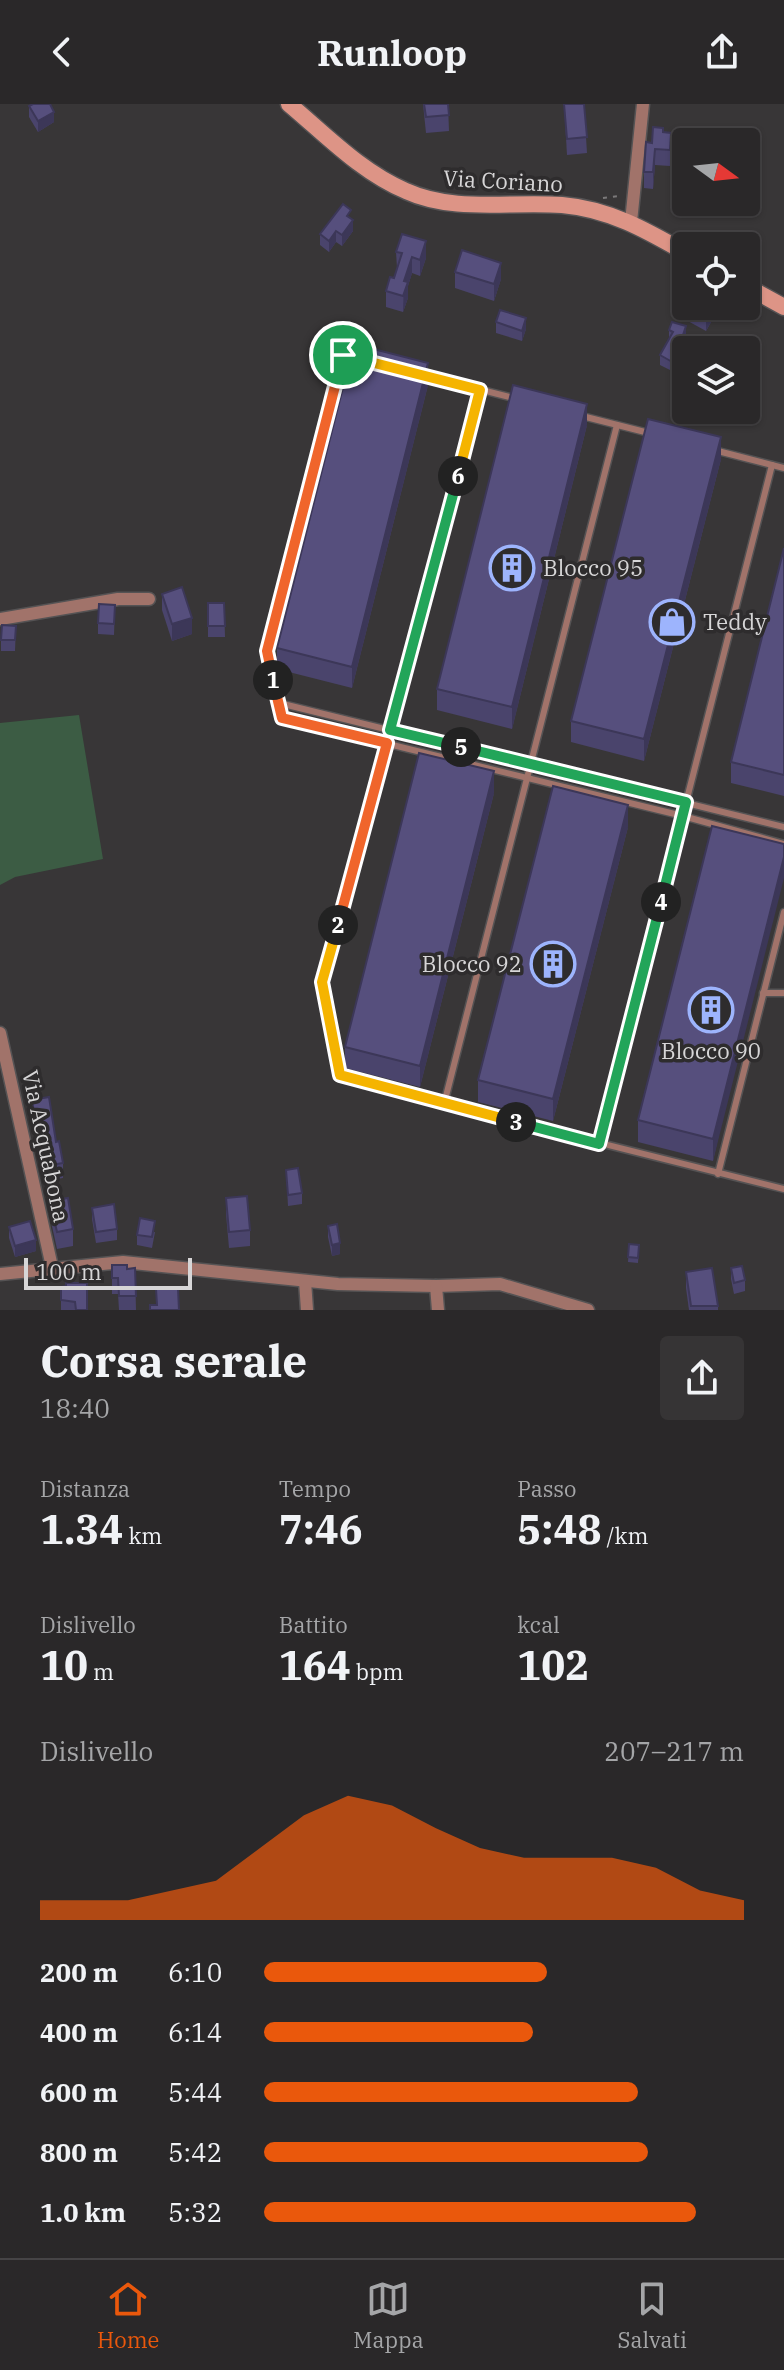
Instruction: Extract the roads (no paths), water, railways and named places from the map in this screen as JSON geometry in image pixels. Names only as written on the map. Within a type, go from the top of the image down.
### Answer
[{"type":"main road","name":"Via Coriano","points":[[289,104],[368,170],[407,192],[452,204],[563,205],[598,211],[631,222],[672,245]]},
{"type":"main road","points":[[760,294],[784,307]]},
{"type":"street","points":[[631,222],[643,104]]},
{"type":"street","points":[[0,619],[118,599],[149,599]]},
{"type":"street","name":"Via Acquabona","points":[[0,1033],[52,1267]]},
{"type":"street","points":[[0,1274],[123,1262],[338,1284],[500,1284],[588,1310]]},
{"type":"street","points":[[305,1281],[307,1310]]},
{"type":"street","points":[[436,1286],[438,1310]]},
{"type":"lane","points":[[359,359],[343,355],[267,651],[282,718],[683,816],[784,844]]},
{"type":"lane","points":[[420,374],[526,402]]},
{"type":"lane","points":[[480,390],[322,982],[340,1075],[599,1144],[784,1189]]},
{"type":"lane","points":[[571,413],[659,436]]},
{"type":"lane","points":[[444,1104],[617,425]]},
{"type":"lane","points":[[701,447],[784,468]]},
{"type":"lane","points":[[599,1144],[772,465]]},
{"type":"lane","points":[[279,703],[784,827]]},
{"type":"lane","points":[[718,1174],[784,912]]},
{"type":"lane","points":[[763,993],[784,993]]},
{"type":"place","name":"Blocco 95","points":[[512,568]]},
{"type":"place","name":"Teddy","points":[[672,622]]},
{"type":"place","name":"Blocco 92","points":[[553,964]]},
{"type":"place","name":"Blocco 90","points":[[711,1010]]}]
